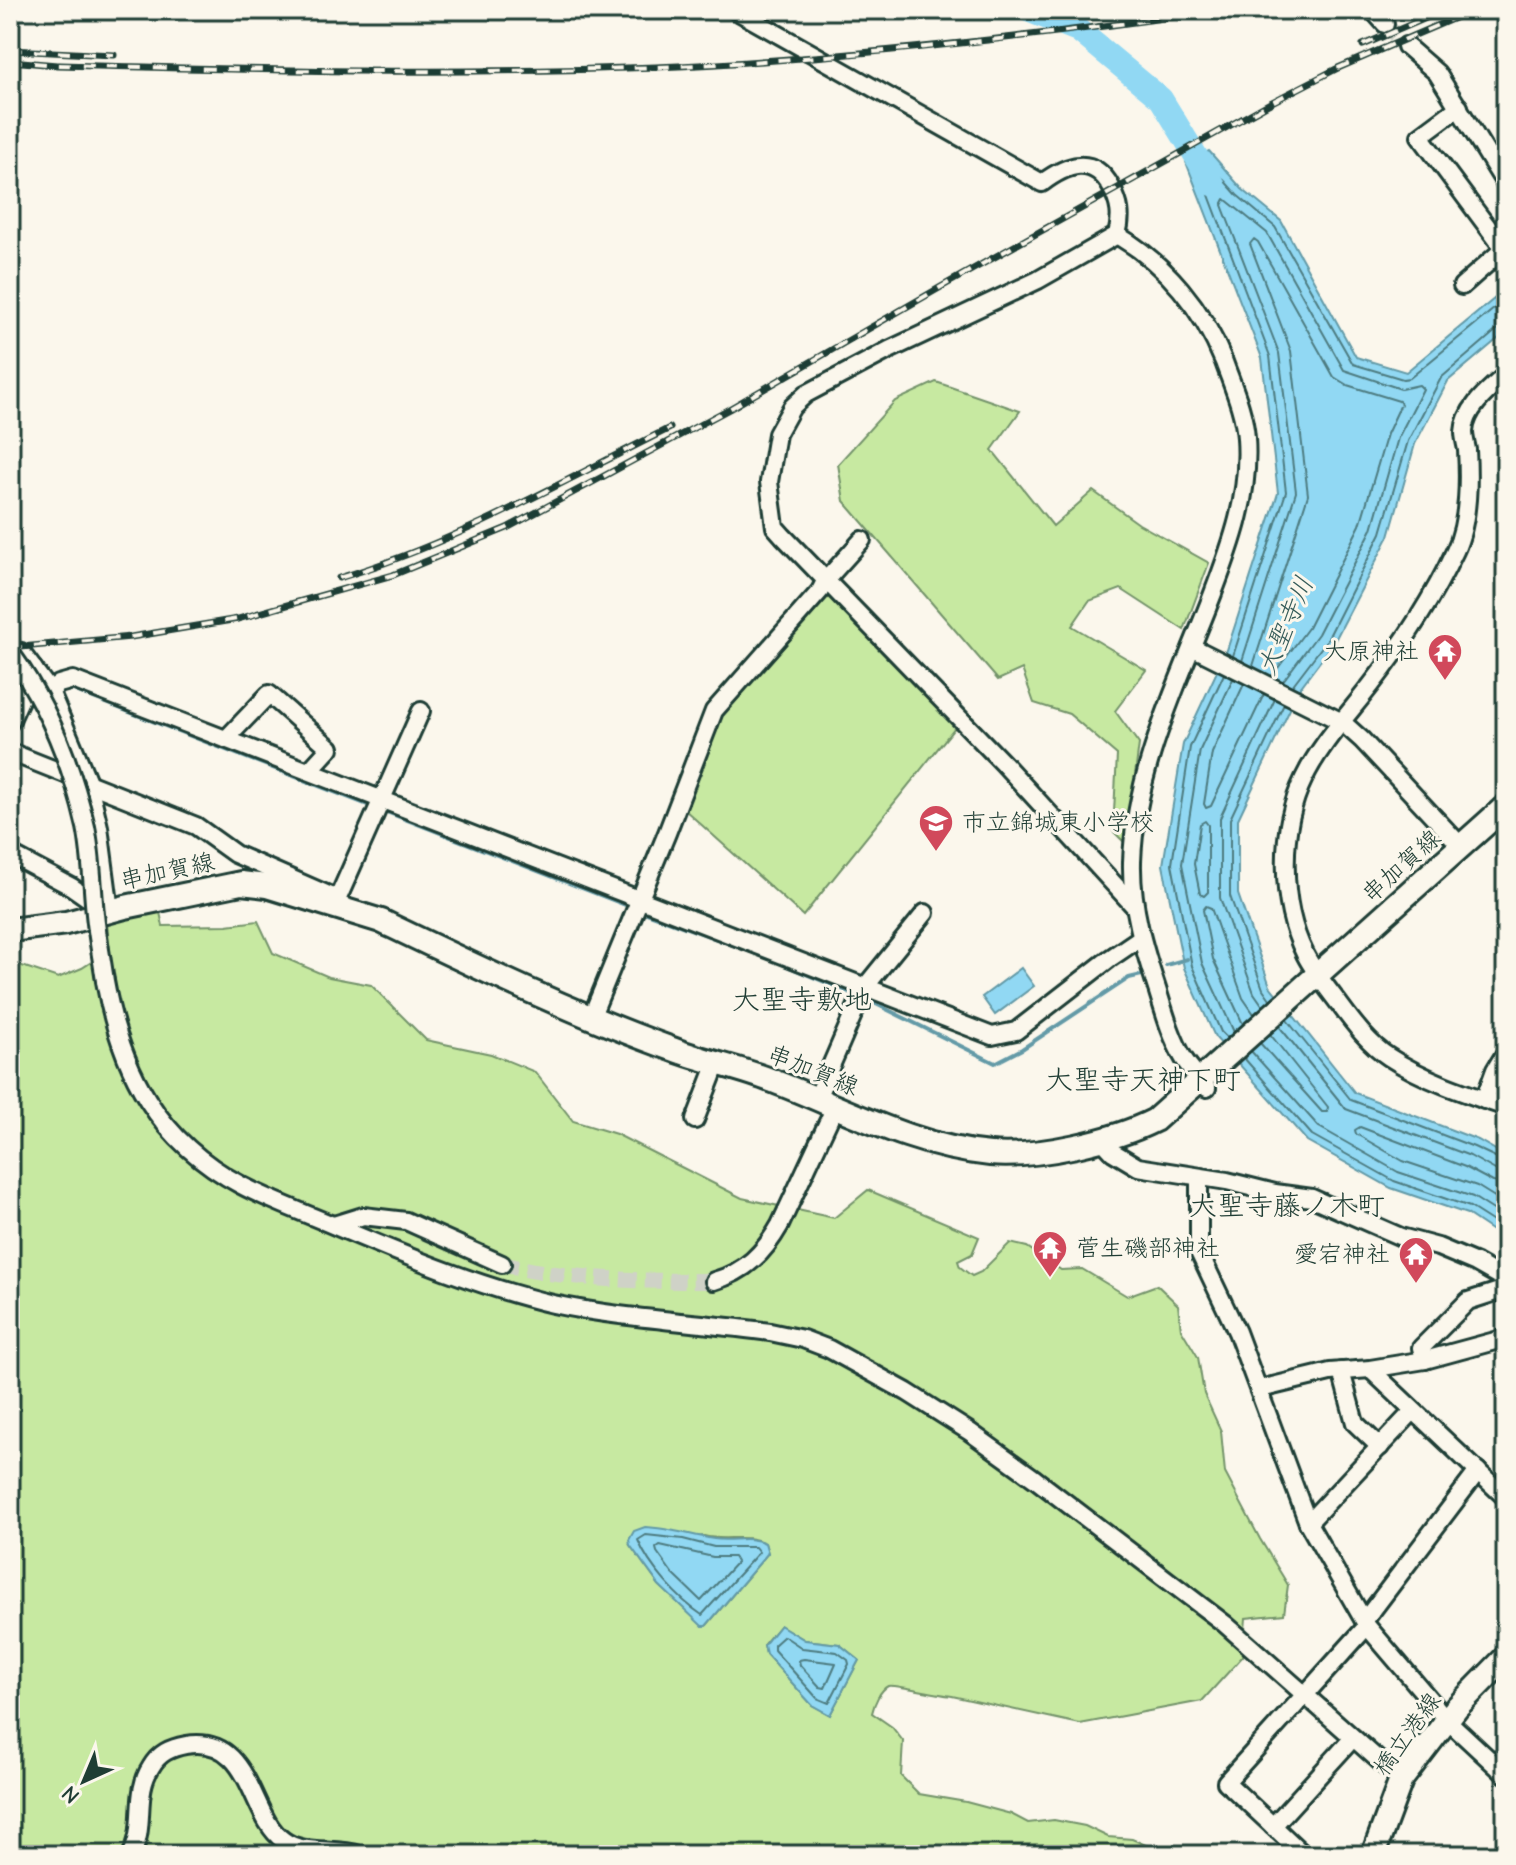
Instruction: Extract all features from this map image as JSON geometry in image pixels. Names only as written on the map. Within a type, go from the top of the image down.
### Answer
[{"type":"main road","name":"串加賀線","points":[[10,930],[66,923],[241,883],[267,886],[336,904],[381,921],[591,1018],[677,1051],[757,1075],[942,1147],[989,1154],[1028,1154],[1136,1129],[1155,1120],[1205,1081],[1506,806]]},
{"type":"main road","name":"橋立港線","points":[[1373,1855],[1401,1780],[1447,1720],[1506,1657]]},
{"type":"street","points":[[735,10],[1042,183],[1062,170],[1078,165],[1094,167],[1105,176],[1117,199],[1121,211],[1117,235]]},
{"type":"street","points":[[1406,46],[1437,73],[1506,185]]},
{"type":"street","points":[[1459,107],[1420,136],[1505,248],[1462,286]]},
{"type":"street","points":[[1117,235],[1038,280],[889,350],[806,394],[792,407],[777,434],[769,482],[775,527],[993,752],[1135,907]]},
{"type":"street","points":[[1117,235],[1160,267],[1189,297],[1215,339],[1241,407],[1246,436],[1246,477],[1235,537],[1150,751],[1136,822],[1132,863],[1140,938],[1174,1038],[1185,1060],[1205,1081]]},
{"type":"street","points":[[1506,375],[1484,394],[1470,414],[1464,431],[1467,451],[1465,518],[1457,548],[1421,612],[1336,719],[1302,781],[1291,814],[1285,858],[1296,928],[1315,978],[1359,1030],[1387,1055],[1413,1071],[1506,1107]]},
{"type":"street","points":[[591,1018],[714,711],[862,540]]},
{"type":"street","points":[[1192,647],[1336,719],[1362,740],[1461,846]]},
{"type":"street","points":[[16,652],[50,691],[89,784],[99,827],[109,911]]},
{"type":"street","points":[[16,652],[66,760],[78,800],[91,860],[95,916],[113,1023],[128,1063],[155,1112],[193,1152],[241,1185],[472,1282],[583,1308],[770,1332],[803,1339],[829,1349],[920,1400],[1035,1479],[1225,1624],[1401,1780]]},
{"type":"street","points":[[10,722],[34,669]]},
{"type":"street","points":[[50,691],[59,684],[73,680],[382,798],[638,904],[905,1000],[992,1036],[1016,1031],[1140,938]]},
{"type":"street","points":[[226,739],[269,694],[330,748],[309,771]]},
{"type":"street","points":[[336,904],[421,711]]},
{"type":"street","points":[[10,752],[196,826],[235,854],[331,896],[336,904]]},
{"type":"street","points":[[10,854],[109,911]]},
{"type":"street","points":[[714,1281],[744,1268],[770,1241],[780,1225],[865,987],[925,913]]},
{"type":"street","points":[[1484,1100],[1495,1070],[1506,1052]]},
{"type":"street","points":[[695,1120],[717,1063]]},
{"type":"street","points":[[1100,1138],[1113,1152],[1138,1167],[1312,1198],[1401,1237],[1438,1247],[1486,1269],[1498,1288],[1468,1301],[1421,1348],[1425,1360]]},
{"type":"street","points":[[1199,1178],[1199,1252],[1260,1389],[1308,1523],[1366,1623],[1447,1720],[1506,1775]]},
{"type":"street","points":[[334,1225],[363,1216],[406,1221],[502,1264]]},
{"type":"street","points":[[1260,1389],[1330,1372],[1425,1360],[1506,1338]]},
{"type":"street","points":[[1370,1369],[1506,1498]]},
{"type":"street","points":[[1341,1371],[1355,1423],[1380,1447]]},
{"type":"street","points":[[1308,1523],[1413,1411]]},
{"type":"street","points":[[1304,1855],[1226,1782],[1366,1623],[1478,1471]]},
{"type":"street","points":[[1273,1826],[1353,1738]]},
{"type":"street","points":[[131,1855],[138,1831],[141,1789],[151,1767],[158,1757],[171,1748],[195,1744],[220,1751],[247,1776],[264,1818],[272,1831],[284,1841],[295,1847],[360,1855]]},
{"type":"green space","points":[[936,382],[1020,411],[992,450],[1053,526],[1093,491],[1139,524],[1209,563],[1184,630],[1121,589],[1089,601],[1072,626],[1146,670],[1115,711],[1139,744],[1126,844],[1113,831],[1117,755],[1069,714],[1034,703],[1022,669],[998,680],[844,501],[838,464],[895,401]]},
{"type":"green space","points":[[830,595],[956,726],[803,916],[685,810],[721,717]]},
{"type":"green space","points":[[159,908],[163,926],[258,921],[273,953],[329,977],[371,985],[426,1040],[491,1054],[535,1072],[573,1121],[616,1134],[742,1198],[834,1218],[868,1190],[979,1237],[972,1254],[958,1261],[960,1267],[972,1276],[981,1272],[1010,1243],[1027,1247],[1061,1270],[1082,1269],[1127,1296],[1157,1285],[1178,1305],[1181,1329],[1198,1357],[1204,1394],[1221,1431],[1225,1473],[1288,1585],[1284,1614],[1246,1618],[1243,1656],[1202,1701],[1080,1724],[952,1696],[888,1686],[880,1694],[872,1713],[892,1727],[903,1741],[901,1776],[919,1794],[966,1802],[1011,1814],[1028,1823],[1054,1820],[1085,1826],[1108,1837],[1132,1839],[1161,1855],[10,1855],[10,962],[58,978],[82,968],[110,950],[107,923]],"holes":[[[704,1536],[758,1540],[765,1543],[768,1553],[703,1626],[659,1585],[630,1545]],[[780,1625],[805,1640],[839,1644],[859,1660],[830,1715],[812,1705],[766,1654],[764,1644]]]},
{"type":"water","points":[[1209,151],[1242,189],[1281,221],[1356,357],[1406,372],[1506,289],[1506,332],[1448,381],[1415,444],[1389,536],[1333,644],[1300,688],[1238,819],[1238,894],[1270,986],[1355,1093],[1478,1140],[1506,1156],[1506,1240],[1467,1214],[1391,1188],[1307,1141],[1215,1037],[1184,968],[1163,865],[1183,744],[1227,650],[1278,493],[1262,358],[1186,162]]},
{"type":"water","points":[[1021,968],[1034,986],[995,1015],[982,997]]},
{"type":"water","points":[[645,1527],[714,1539],[759,1541],[765,1543],[768,1553],[706,1626],[702,1626],[659,1585],[630,1545],[634,1531]]},
{"type":"water","points":[[780,1625],[805,1640],[839,1644],[859,1660],[830,1715],[812,1705],[766,1654],[764,1645]]},
{"type":"waterway","name":"大聖寺川","points":[[1028,10],[1078,30],[1161,99],[1213,184]]},
{"type":"waterway","points":[[73,690],[370,806]]},
{"type":"waterway","points":[[384,811],[633,908]]},
{"type":"waterway","points":[[641,911],[851,993]]},
{"type":"waterway","points":[[1166,965],[1187,959]]},
{"type":"waterway","points":[[874,1003],[995,1063],[1022,1049],[1129,978],[1146,974]]},
{"type":"tunnel","points":[[1385,24],[1406,46]]},
{"type":"tunnel","points":[[10,638],[21,652]]},
{"type":"tunnel","points":[[502,1264],[581,1277],[714,1281]]},
{"type":"railway","points":[[10,61],[57,65],[356,71],[656,67],[798,59],[939,46],[1221,10]]},
{"type":"railway","points":[[10,648],[131,637],[238,619],[393,575],[507,528],[729,409],[1272,102],[1338,68],[1473,10]]},
{"type":"railway","points":[[1363,45],[1433,15]]},
{"type":"railway","points":[[10,50],[114,55]]},
{"type":"railway","points":[[339,578],[383,564],[467,529],[670,428]]},
{"type":"place","name":"大原神社","points":[[1445,682]]},
{"type":"place","name":"市立錦城東小学校","points":[[936,853]]},
{"type":"place","name":"菅生磯部神社","points":[[1050,1279]]},
{"type":"place","name":"愛宕神社","points":[[1416,1285]]},
{"type":"district","name":"大聖寺敷地","points":[[802,1000]]},
{"type":"district","name":"大聖寺天神下町","points":[[1143,1080]]},
{"type":"district","name":"大聖寺藤ノ木町","points":[[1287,1206]]}]
